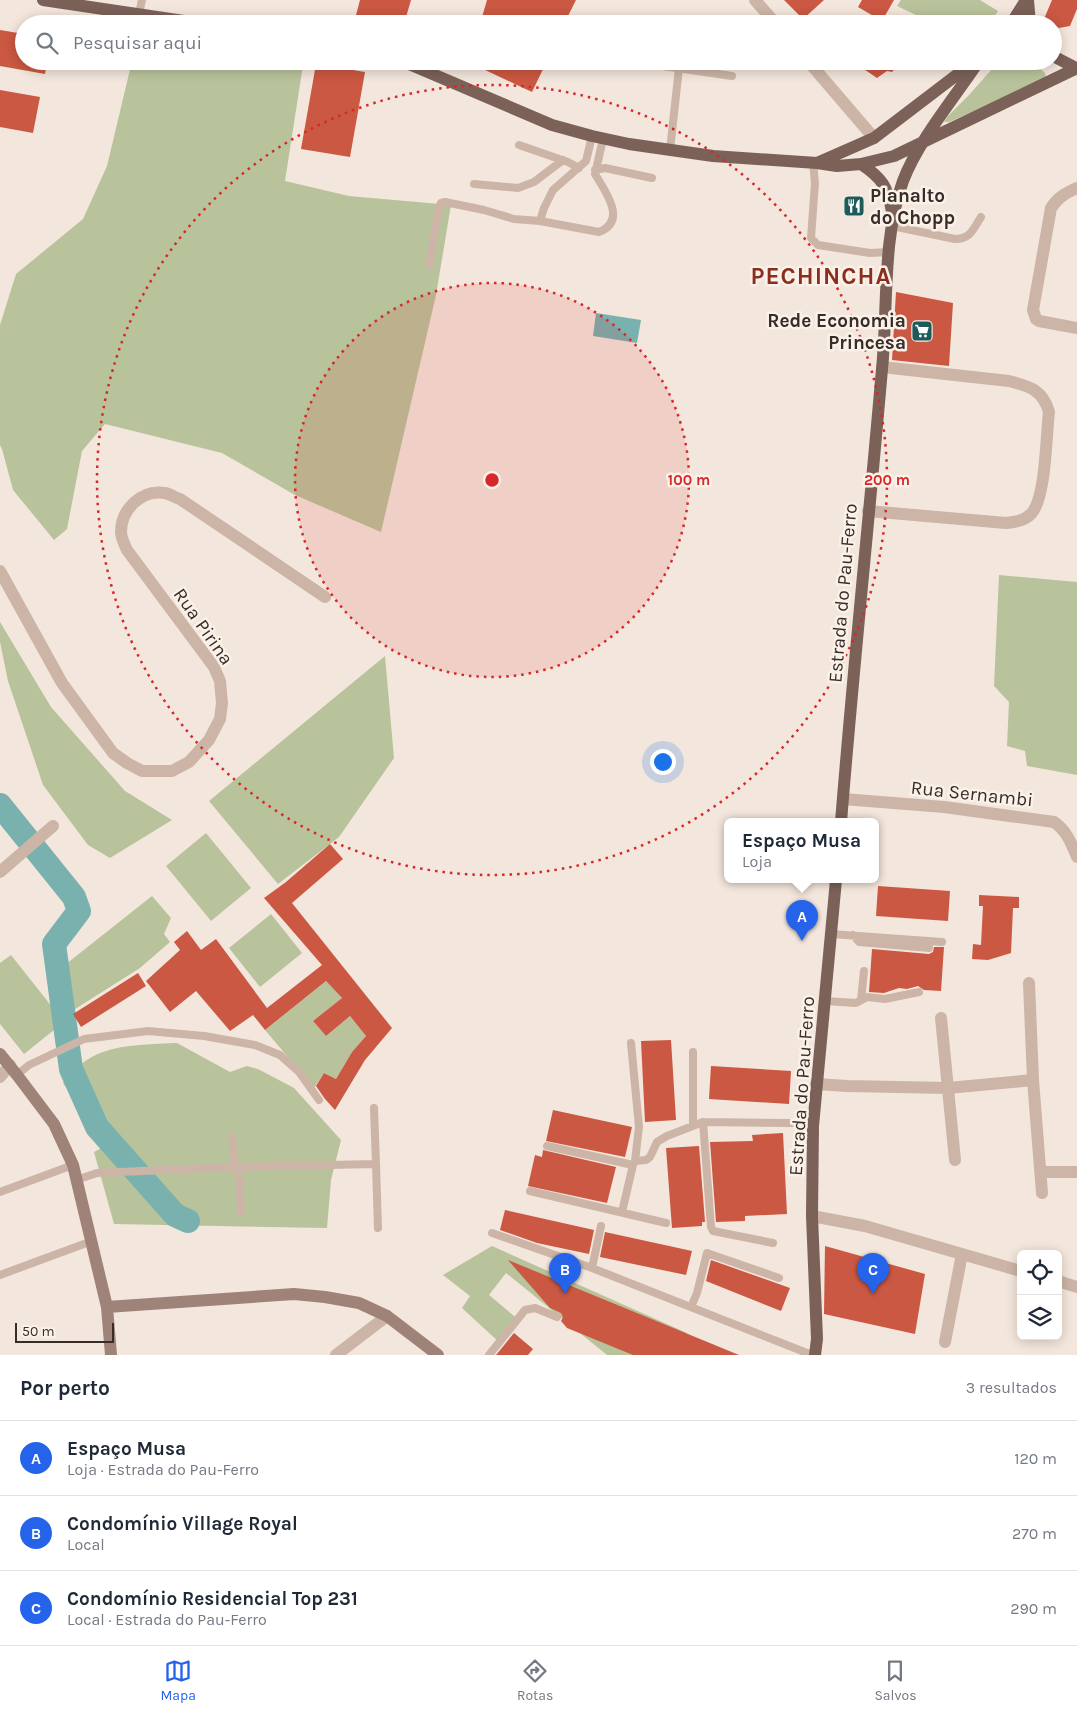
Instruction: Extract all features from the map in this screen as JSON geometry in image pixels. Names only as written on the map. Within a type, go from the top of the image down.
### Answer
[{"type":"main road","points":[[1017,15],[1027,0]]},
{"type":"main road","points":[[1027,0],[1029,15]]},
{"type":"main road","points":[[50,1],[146,15]]},
{"type":"main road","points":[[1062,61],[1076,68]]},
{"type":"main road","points":[[423,70],[552,125],[598,138],[713,156],[838,166],[861,164],[894,156],[1076,68]]},
{"type":"main road","points":[[815,163],[874,138],[963,70]]},
{"type":"main road","name":"Estrada do Pau-Ferro","points":[[840,818],[882,367],[889,252],[893,223],[904,180],[922,144],[973,70]]},
{"type":"main road","points":[[861,164],[875,173],[889,194],[893,223]]},
{"type":"main road","name":"Estrada do Pau-Ferro","points":[[814,1355],[817,1339],[812,1216],[813,1126],[836,883]]},
{"type":"street","points":[[755,0],[768,15]]},
{"type":"street","points":[[816,70],[874,138]]},
{"type":"street","points":[[1077,188],[1063,194],[1051,208],[1033,310],[1036,319],[1039,321],[1077,328]]},
{"type":"street","points":[[868,511],[1006,523],[1022,520],[1031,514],[1038,502],[1044,465],[1049,412],[1046,401],[1038,392],[1026,385],[1009,381],[882,367]]},
{"type":"street","name":"Rua Pirina","points":[[0,571],[62,683],[113,753],[142,771],[172,771],[189,762],[210,740],[220,719],[222,703],[220,681],[214,667],[126,550],[121,533],[123,517],[134,502],[148,494],[165,493],[180,499],[326,597]]},
{"type":"street","name":"Rua Sernambi","points":[[842,799],[944,807],[1054,822],[1063,828],[1070,839],[1077,857]]},
{"type":"street","points":[[0,872],[54,826]]},
{"type":"street","points":[[1029,983],[1033,1080],[1042,1193]]},
{"type":"street","points":[[941,1018],[955,1160]]},
{"type":"street","points":[[0,1054],[54,1124],[72,1165],[107,1307],[111,1355]]},
{"type":"street","points":[[0,1077],[14,1070]]},
{"type":"street","points":[[816,1084],[948,1088],[1033,1080]]},
{"type":"street","points":[[1041,1172],[1077,1172]]},
{"type":"street","points":[[812,1216],[865,1226],[1017,1270]]},
{"type":"street","points":[[945,1342],[962,1254]]},
{"type":"street","points":[[1062,1282],[1077,1287]]},
{"type":"street","points":[[107,1307],[294,1294],[325,1296],[359,1304],[387,1316],[436,1354]]},
{"type":"street","points":[[336,1355],[387,1316]]},
{"type":"lane","points":[[139,14],[142,0]]},
{"type":"lane","points":[[670,150],[679,70]]},
{"type":"lane","points":[[692,70],[732,76]]},
{"type":"lane","points":[[540,221],[553,190],[586,161],[598,138]]},
{"type":"lane","points":[[429,266],[439,207],[441,203],[445,202],[484,210],[514,219],[540,221],[599,232],[607,229],[611,224],[613,216],[608,195],[595,174],[598,138]]},
{"type":"lane","points":[[519,145],[563,160],[579,168]]},
{"type":"lane","points":[[474,184],[518,188],[534,182],[563,160]]},
{"type":"lane","points":[[586,161],[596,167],[652,178]]},
{"type":"lane","points":[[815,163],[816,183],[811,238],[818,245],[870,252],[889,252]]},
{"type":"lane","points":[[893,223],[955,239],[962,239],[968,237],[981,217]]},
{"type":"lane","points":[[831,934],[942,942]]},
{"type":"lane","points":[[853,935],[859,942],[929,948]]},
{"type":"lane","points":[[861,1000],[864,971]]},
{"type":"lane","points":[[825,1002],[856,1002],[867,997],[885,999],[919,992]]},
{"type":"lane","points":[[14,1070],[29,1065],[84,1039],[148,1031],[204,1036],[255,1045],[280,1055],[298,1072],[319,1100]]},
{"type":"lane","points":[[622,1212],[634,1163],[639,1127],[632,1043]]},
{"type":"lane","points":[[693,1052],[693,1126]]},
{"type":"lane","points":[[374,1108],[378,1228]]},
{"type":"lane","points":[[547,1146],[634,1163],[650,1157],[657,1142],[662,1139],[703,1122],[793,1123],[813,1126]]},
{"type":"lane","points":[[703,1122],[710,1227],[712,1231],[773,1243]]},
{"type":"lane","points":[[232,1136],[240,1212]]},
{"type":"lane","points":[[76,1180],[97,1173],[236,1167],[376,1164]]},
{"type":"lane","points":[[0,1192],[72,1165]]},
{"type":"lane","points":[[530,1191],[666,1223]]},
{"type":"lane","points":[[592,1268],[602,1226]]},
{"type":"lane","points":[[492,1233],[592,1268],[814,1355]]},
{"type":"lane","points":[[0,1274],[92,1241]]},
{"type":"lane","points":[[691,1307],[697,1293],[707,1253],[779,1278]]},
{"type":"lane","points":[[489,1355],[525,1310],[534,1308],[556,1317]]},
{"type":"green space","points":[[901,0],[980,0],[998,11],[995,15],[916,15],[897,6]]},
{"type":"green space","points":[[130,70],[302,70],[285,181],[349,196],[451,205],[436,295],[381,532],[295,495],[222,453],[105,424],[82,451],[67,529],[54,540],[13,490],[0,445],[0,325],[16,274],[83,219],[107,166]]},
{"type":"green space","points":[[991,70],[1042,70],[1045,73],[1045,80],[949,122],[944,122]]},
{"type":"green space","points":[[999,575],[1077,582],[1077,775],[1027,766],[1025,751],[1007,746],[1009,702],[994,686]]},
{"type":"green space","points":[[0,622],[51,707],[125,791],[172,820],[110,858],[88,845],[43,785],[8,681],[0,642]]},
{"type":"green space","points":[[385,656],[394,758],[339,837],[278,884],[209,801]]},
{"type":"green space","points":[[206,833],[251,888],[211,921],[166,866]]},
{"type":"green space","points":[[152,896],[171,918],[164,934],[170,942],[140,968],[72,1011],[61,968]]},
{"type":"green space","points":[[271,914],[302,953],[260,987],[229,948]]},
{"type":"green space","points":[[11,955],[64,1022],[24,1054],[0,1024],[0,963]]},
{"type":"green space","points":[[326,981],[342,998],[313,1021],[326,1036],[350,1016],[366,1036],[352,1052],[336,1079],[324,1073],[314,1088],[265,1030]]},
{"type":"green space","points":[[177,1043],[230,1072],[247,1066],[258,1069],[294,1088],[341,1140],[331,1180],[327,1228],[114,1224],[94,1152],[105,1146],[63,1083],[71,1073],[91,1057],[103,1052],[130,1046]]},
{"type":"green space","points":[[492,1246],[687,1333],[674,1355],[607,1355],[506,1273],[489,1295],[520,1321],[500,1343],[462,1308],[470,1296],[443,1275]]},
{"type":"water","points":[[596,313],[641,320],[637,343],[593,336]]},
{"type":"building","points":[[360,0],[411,0],[407,15],[356,15]]},
{"type":"building","points":[[487,0],[576,0],[568,15],[483,15]]},
{"type":"building","points":[[784,0],[824,0],[807,15],[799,15]]},
{"type":"building","points":[[862,0],[894,0],[885,15],[872,15],[858,7]]},
{"type":"building","points":[[1052,0],[1077,0],[1077,9],[1070,26],[1062,27],[1062,15],[1046,15]]},
{"type":"building","points":[[0,30],[15,32],[15,69],[0,66]]},
{"type":"building","points":[[22,70],[46,70],[45,74]]},
{"type":"building","points":[[315,70],[353,70],[365,72],[350,157],[301,149]]},
{"type":"building","points":[[485,70],[543,70],[532,92]]},
{"type":"building","points":[[865,70],[894,70],[892,72],[887,71],[877,78]]},
{"type":"building","points":[[0,90],[40,97],[33,133],[0,127]]},
{"type":"building","name":"Rede Economia Princesa","points":[[896,292],[953,303],[949,366],[892,360]]},
{"type":"building","points":[[330,844],[343,859],[292,903],[392,1028],[365,1060],[335,1110],[316,1086],[324,1073],[336,1079],[352,1052],[366,1036],[350,1016],[326,1036],[313,1021],[342,998],[326,981],[265,1030],[253,1015],[230,1031],[196,991],[170,1012],[146,981],[180,950],[174,942],[187,931],[201,950],[216,939],[267,1008],[322,965],[264,898],[286,882]]},
{"type":"building","points":[[878,886],[950,891],[948,921],[876,916]]},
{"type":"building","points":[[979,895],[1019,897],[1019,908],[1013,908],[1011,953],[988,960],[972,959],[973,944],[981,945],[983,906],[979,906]]},
{"type":"building","points":[[934,947],[944,947],[941,991],[924,990],[918,986],[907,989],[899,988],[884,993],[869,992],[872,949],[929,954],[933,952]]},
{"type":"building","points":[[138,973],[146,986],[81,1027],[73,1014]]},
{"type":"building","points":[[671,1040],[676,1120],[645,1122],[641,1041]]},
{"type":"building","points":[[711,1066],[791,1071],[789,1104],[709,1099]]},
{"type":"building","points":[[553,1110],[632,1127],[625,1157],[546,1141]]},
{"type":"building","points":[[783,1133],[787,1214],[745,1216],[745,1221],[716,1222],[710,1142],[753,1141],[752,1135]]},
{"type":"building","points":[[699,1146],[705,1222],[702,1222],[702,1226],[672,1228],[666,1148]]},
{"type":"building","points":[[543,1150],[616,1167],[607,1203],[528,1186],[535,1155],[542,1157]]},
{"type":"building","points":[[505,1210],[594,1230],[589,1254],[537,1243],[500,1230]]},
{"type":"building","points":[[605,1232],[692,1251],[686,1275],[600,1257]]},
{"type":"building","points":[[825,1246],[925,1274],[915,1334],[824,1314]]},
{"type":"building","points":[[508,1260],[739,1355],[633,1355],[567,1328],[561,1321],[563,1317],[561,1313],[550,1308]]},
{"type":"building","points":[[711,1260],[790,1288],[781,1311],[706,1281]]},
{"type":"building","points":[[514,1333],[533,1349],[528,1355],[496,1355]]},
{"type":"waterway","points":[[0,805],[74,897],[79,911],[54,944],[71,1069],[97,1127],[175,1215],[188,1221]]},
{"type":"place","name":"Planalto do Chopp","points":[[854,206]]},
{"type":"place","name":"Rede Economia Princesa","points":[[922,331]]},
{"type":"place","name":"Espaço Musa","points":[[802,941]]},
{"type":"place","name":"Condomínio Village Royal","points":[[565,1294]]},
{"type":"place","name":"Condomínio Residencial Top 231","points":[[873,1294]]},
{"type":"district","name":"PECHINCHA","points":[[821,276]]}]
